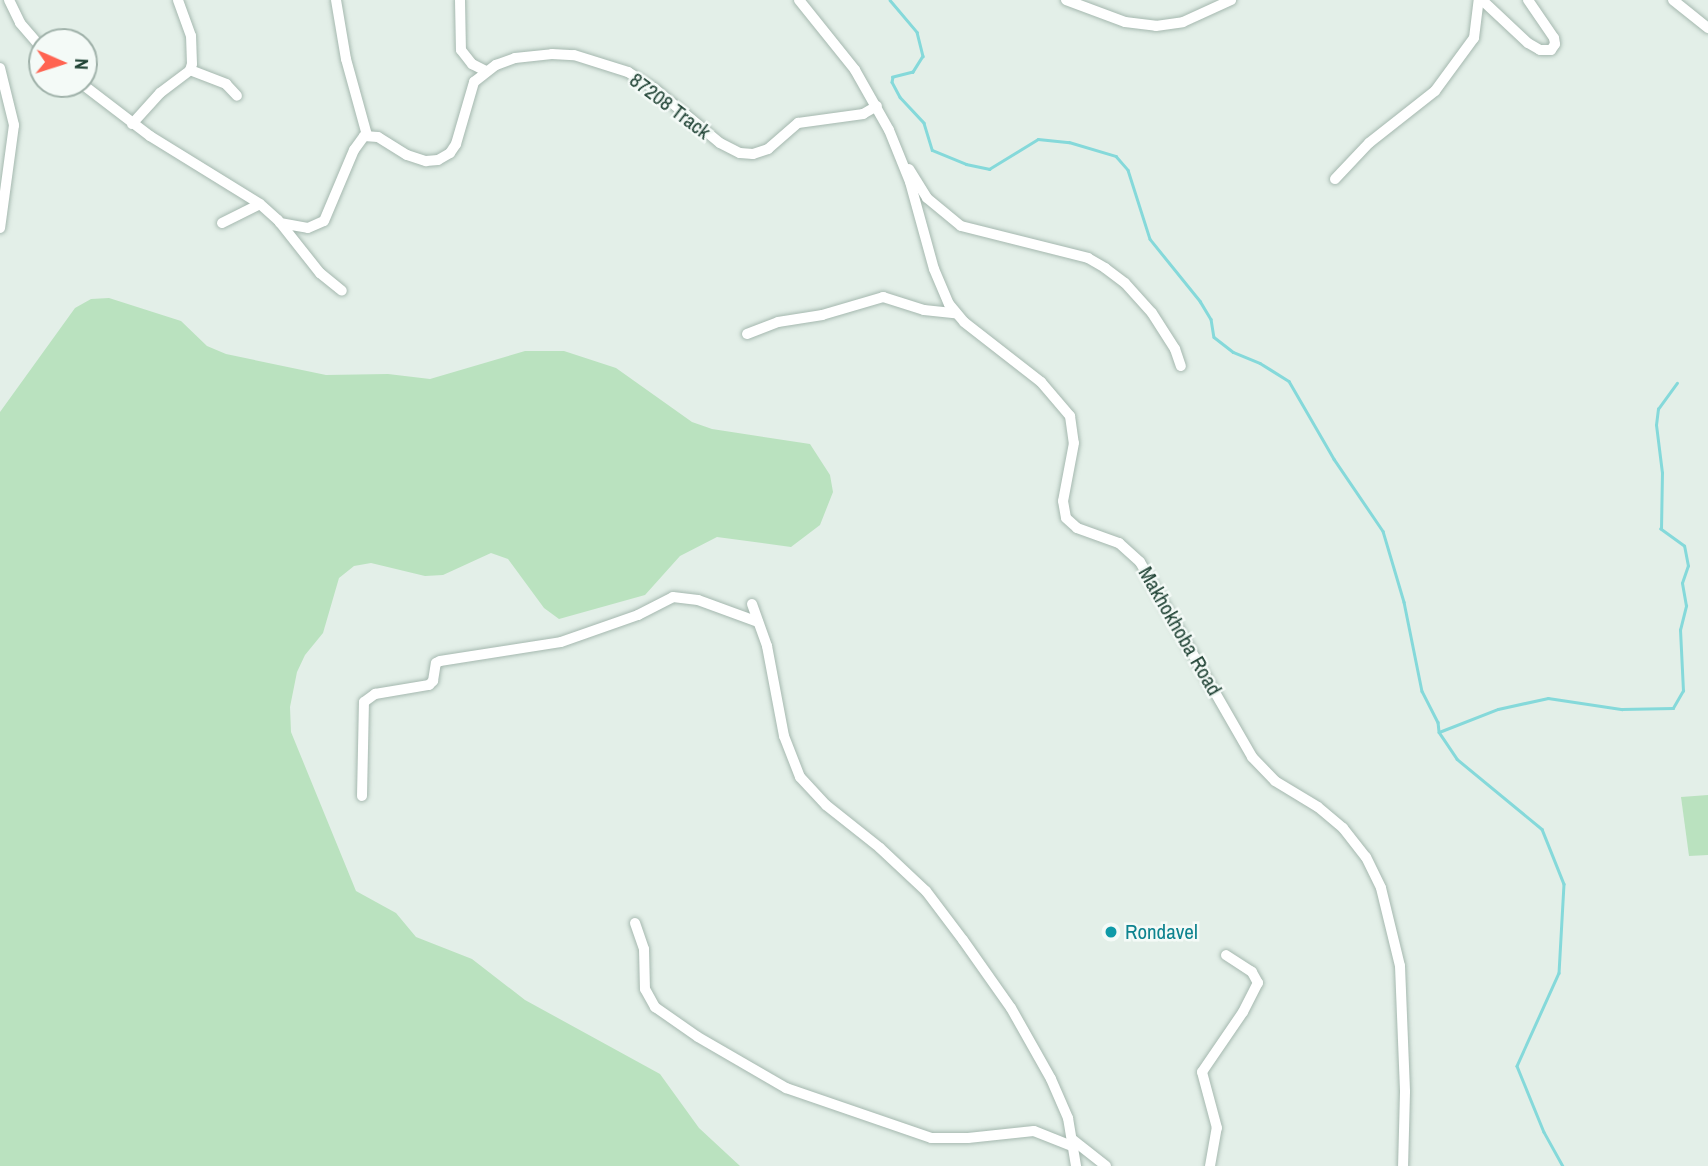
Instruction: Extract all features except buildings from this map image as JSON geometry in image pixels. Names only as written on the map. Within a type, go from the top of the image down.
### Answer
[{"type":"street","points":[[9,0],[28,32]]},
{"type":"street","points":[[178,0],[191,36],[190,70]]},
{"type":"street","points":[[336,0],[346,59],[367,135]]},
{"type":"street","points":[[280,223],[308,228],[324,221],[354,150],[359,140],[367,135],[378,137],[417,159],[432,161],[444,157],[456,144],[474,82],[486,71],[472,64],[461,50],[460,0]]},
{"type":"street","name":"Makhokhoba Road","points":[[799,0],[831,37],[877,106],[903,164],[934,269],[955,313],[1041,382],[1070,416],[1074,443],[1063,501],[1066,518],[1077,528],[1119,543],[1140,562],[1252,757],[1275,781],[1343,828],[1366,857],[1387,908],[1400,966],[1405,1092],[1403,1166]]},
{"type":"street","points":[[1066,0],[1125,22],[1156,26],[1183,22],[1231,0]]},
{"type":"street","points":[[1480,0],[1528,43],[1539,50],[1551,50],[1555,44],[1554,38],[1528,0]]},
{"type":"street","points":[[1335,179],[1369,143],[1436,90],[1474,38],[1480,0]]},
{"type":"street","points":[[1673,0],[1708,27]]},
{"type":"street","name":"87208 Track","points":[[486,71],[506,61],[540,55],[591,58],[636,77],[720,143],[747,154],[768,149],[798,123],[863,114],[877,106]]},
{"type":"street","points":[[0,68],[14,125],[0,228]]},
{"type":"street","points":[[190,70],[226,84],[237,96]]},
{"type":"street","points":[[132,124],[160,93],[190,70]]},
{"type":"street","points":[[98,97],[132,124],[260,204],[280,223],[320,273],[342,291]]},
{"type":"street","points":[[903,164],[910,169],[927,198],[961,226],[973,232],[1088,258],[1105,268],[1137,294],[1152,313],[1175,349],[1181,366]]},
{"type":"street","points":[[222,223],[260,204]]},
{"type":"street","points":[[747,334],[778,322],[822,315],[883,297],[924,310],[955,313]]},
{"type":"street","points":[[362,796],[365,702],[375,694],[429,685],[433,681],[436,663],[440,661],[561,642],[638,615],[673,597],[698,600],[758,622]]},
{"type":"street","points":[[752,604],[767,646],[784,736],[800,777],[826,806],[874,843],[926,891],[963,940],[1032,1043],[1063,1108],[1074,1144],[1076,1166]]},
{"type":"street","points":[[635,923],[644,949],[645,989],[655,1007],[698,1037],[786,1088],[931,1138],[968,1138],[1034,1131],[1074,1144],[1106,1166]]},
{"type":"street","points":[[1210,1166],[1217,1128],[1202,1072],[1237,1021],[1258,983],[1252,972],[1226,955]]},
{"type":"green space","points":[[109,298],[181,321],[207,346],[226,354],[326,375],[388,374],[430,379],[525,351],[564,351],[616,368],[692,422],[712,429],[810,444],[830,475],[833,492],[820,525],[791,547],[717,537],[680,556],[645,595],[559,619],[544,608],[508,559],[491,553],[443,575],[425,576],[371,563],[354,566],[339,578],[323,633],[305,655],[297,672],[290,707],[291,732],[356,891],[396,913],[416,937],[472,959],[525,1000],[660,1074],[699,1128],[740,1166],[0,1166],[0,412],[75,308],[91,299]]},
{"type":"green space","points":[[1708,795],[1708,855],[1689,856],[1681,797]]},
{"type":"waterway","points":[[890,0],[917,32],[923,56],[913,72],[893,77],[892,82],[900,97],[924,123],[932,150],[966,164],[989,169],[1038,139],[1069,142],[1116,156],[1128,170],[1150,239],[1200,301],[1211,319],[1214,337],[1233,352],[1260,363],[1289,381],[1334,459],[1383,531],[1404,602],[1422,691],[1438,722],[1439,732],[1457,759],[1542,829],[1564,884],[1559,973],[1517,1066],[1544,1132],[1563,1166]]},
{"type":"waterway","points":[[1439,732],[1498,709],[1548,698],[1622,709],[1673,708],[1683,691],[1680,630],[1686,606],[1682,583],[1688,566],[1684,546],[1661,529],[1662,473],[1656,425],[1658,409],[1677,383]]},
{"type":"place","name":"Rondavel","points":[[1111,932]]}]
